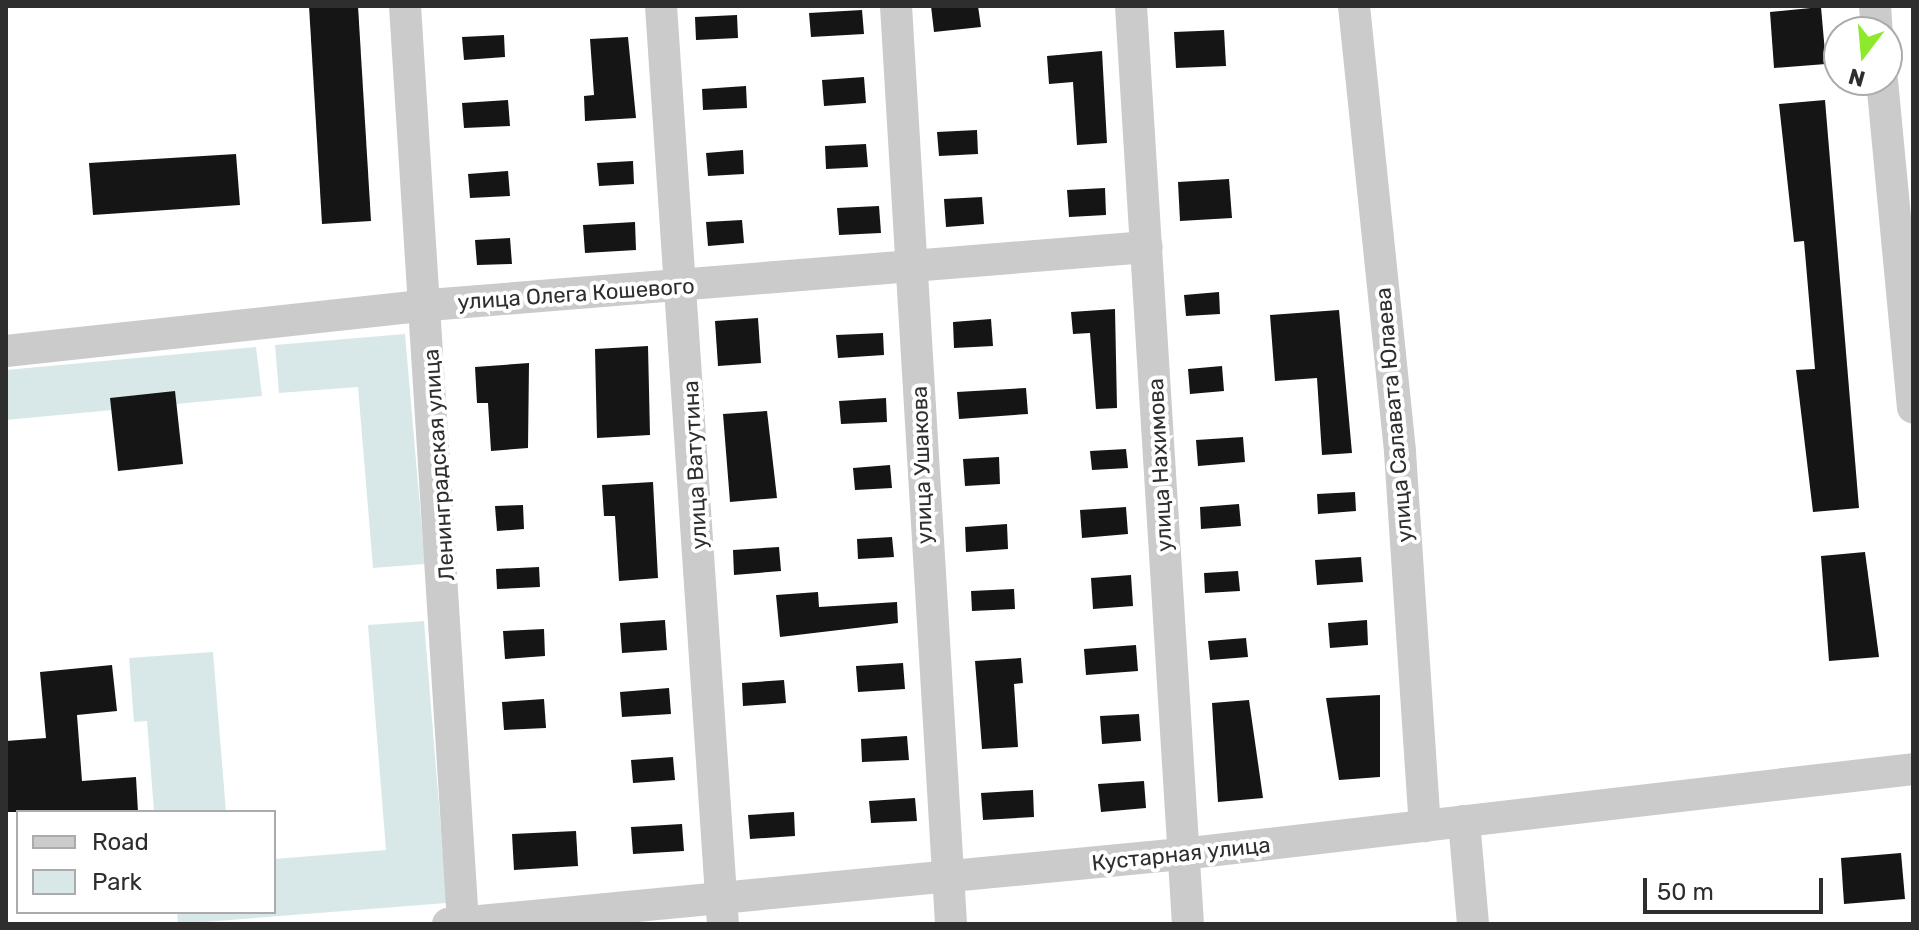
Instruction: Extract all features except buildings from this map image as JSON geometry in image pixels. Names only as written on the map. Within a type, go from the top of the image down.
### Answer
[{"type":"street","name":"Ленинградская улица","points":[[405,6],[429,305],[458,924]]},
{"type":"street","name":"улица Ватутина","points":[[661,6],[684,286],[722,910]]},
{"type":"street","name":"улица Ушакова","points":[[896,6],[951,924]]},
{"type":"street","name":"улица Нахимова","points":[[1131,6],[1188,924]]},
{"type":"street","name":"улица Салавата Юлаева","points":[[1354,6],[1400,452],[1425,826]]},
{"type":"street","points":[[1884,96],[1913,408]]},
{"type":"street","name":"улица Олега Кошевого","points":[[6,351],[429,305],[1147,247]]},
{"type":"street","name":"Кустарная улица","points":[[458,924],[722,910],[946,878],[1182,854],[1913,769]]},
{"type":"street","points":[[1464,821],[1473,924]]},
{"type":"green space","points":[[405,334],[425,564],[373,568],[358,387],[279,393],[275,345]]},
{"type":"green space","points":[[256,347],[262,396],[6,420],[6,370]]},
{"type":"green space","points":[[424,621],[447,903],[178,924],[177,914],[276,914],[276,859],[386,850],[368,625]]},
{"type":"green space","points":[[213,652],[226,810],[154,810],[147,721],[134,722],[129,658]]}]
